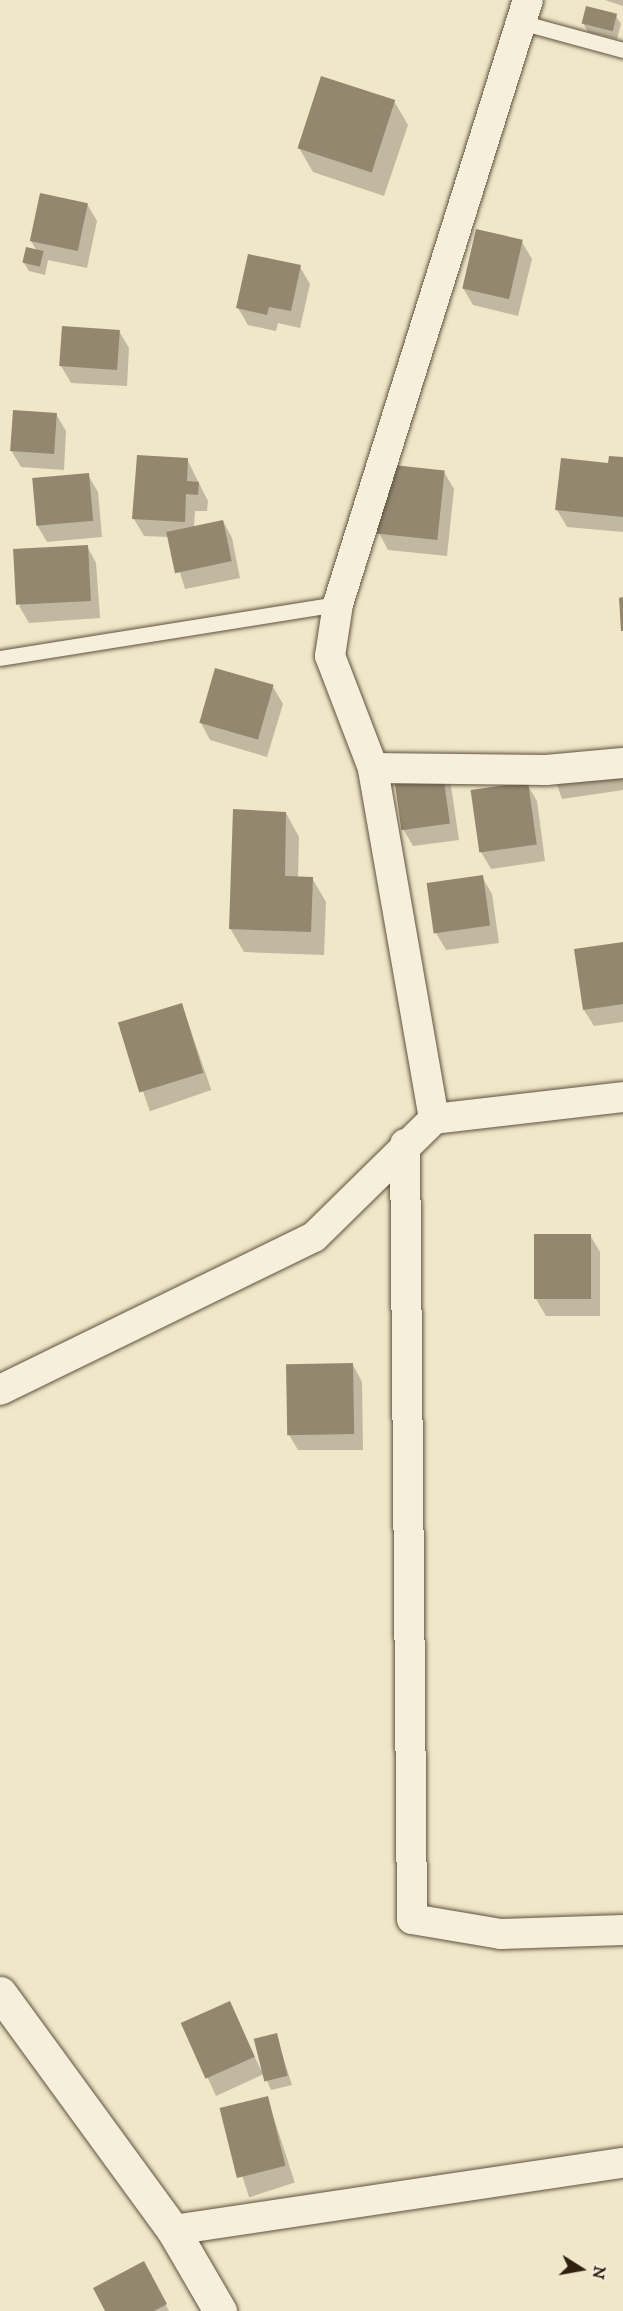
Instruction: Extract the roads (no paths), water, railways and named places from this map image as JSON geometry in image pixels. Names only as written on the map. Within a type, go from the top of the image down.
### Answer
[{"type":"street","points":[[434,1119],[373,768],[330,656],[338,604],[524,11]]},
{"type":"street","points":[[373,768],[546,770],[623,763]]},
{"type":"street","points":[[0,1390],[314,1237],[405,1144],[434,1119],[623,1097]]},
{"type":"street","points":[[405,1144],[412,1919],[501,1934],[623,1930]]},
{"type":"street","points":[[0,1993],[173,2230],[220,2311]]},
{"type":"street","points":[[173,2230],[623,2163]]},
{"type":"lane","points":[[524,11],[623,50]]},
{"type":"lane","points":[[0,658],[338,604]]}]
